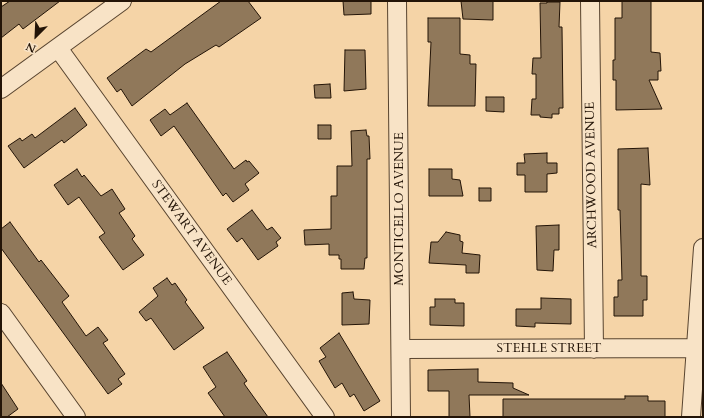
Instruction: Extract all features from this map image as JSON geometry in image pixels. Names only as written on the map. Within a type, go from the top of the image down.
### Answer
[{"type":"street","points":[[1,89],[122,1]]},
{"type":"street","name":"MONTICELLO AVENUE","points":[[398,1],[401,417]]},
{"type":"street","name":"ARCHWOOD AVENUE","points":[[590,1],[594,349]]},
{"type":"street","name":"STEWART AVENUE","points":[[58,48],[325,417]]},
{"type":"street","points":[[691,417],[699,338],[703,248]]},
{"type":"street","points":[[1,313],[76,417]]},
{"type":"street","name":"STEHLE STREET","points":[[401,349],[594,349],[699,338]]},
{"type":"building","points":[[10,1],[60,1],[23,29],[19,24],[1,38],[1,7]]},
{"type":"building","points":[[221,1],[248,1],[261,18],[219,47],[216,45],[185,64],[132,106],[121,89],[117,92],[107,78],[146,49],[151,52]]},
{"type":"building","points":[[343,1],[371,1],[371,14],[344,15]]},
{"type":"building","points":[[461,1],[493,1],[493,20],[463,19]]},
{"type":"building","points":[[622,1],[651,1],[651,52],[660,53],[661,71],[658,71],[658,80],[649,80],[662,109],[616,110],[616,80],[613,80],[613,60],[615,60],[615,18],[622,18]]},
{"type":"building","points":[[560,2],[559,27],[562,27],[563,108],[559,108],[559,114],[552,114],[552,118],[540,117],[540,115],[531,115],[532,99],[536,99],[536,74],[532,74],[533,58],[541,58],[540,3]]},
{"type":"building","points":[[428,18],[460,18],[460,54],[470,55],[470,64],[476,64],[475,106],[428,106],[431,42],[428,42]]},
{"type":"building","points":[[345,50],[365,50],[366,89],[344,91]]},
{"type":"building","points":[[330,84],[331,98],[315,98],[314,85]]},
{"type":"building","points":[[486,97],[504,97],[504,112],[486,111]]},
{"type":"building","points":[[187,103],[234,169],[246,160],[247,162],[249,161],[259,173],[245,184],[249,190],[233,202],[226,193],[223,196],[174,126],[161,136],[150,120],[165,109],[170,115]]},
{"type":"building","points":[[75,108],[87,125],[64,143],[62,140],[24,168],[8,146],[20,138],[22,141],[32,134],[35,138]]},
{"type":"building","points":[[318,125],[331,125],[331,139],[318,139]]},
{"type":"building","points":[[366,130],[367,136],[369,136],[370,159],[367,159],[367,258],[365,258],[364,269],[341,269],[341,259],[339,259],[339,255],[329,255],[329,244],[305,245],[304,230],[331,229],[331,196],[337,196],[337,166],[352,166],[351,131]]},
{"type":"building","points":[[648,148],[650,185],[641,184],[641,276],[647,276],[647,300],[643,300],[643,316],[614,316],[614,297],[618,297],[618,280],[622,280],[620,210],[618,210],[618,149]]},
{"type":"building","points":[[547,153],[547,163],[557,163],[557,173],[547,174],[547,192],[525,192],[525,175],[517,175],[517,163],[525,163],[524,154]]},
{"type":"building","points":[[77,169],[82,177],[84,175],[101,196],[112,189],[125,209],[119,213],[135,236],[132,239],[144,255],[123,270],[99,237],[105,233],[79,197],[68,205],[54,185]]},
{"type":"building","points":[[429,169],[452,169],[452,179],[460,180],[463,196],[429,196]]},
{"type":"building","points":[[479,188],[491,188],[491,201],[479,201]]},
{"type":"building","points":[[252,210],[267,230],[272,227],[281,238],[276,242],[278,246],[258,260],[242,238],[237,242],[227,229]]},
{"type":"building","points":[[10,222],[39,262],[41,260],[69,296],[62,302],[86,336],[98,327],[108,340],[103,343],[125,374],[118,379],[122,384],[108,394],[1,248],[1,229]]},
{"type":"building","points":[[559,225],[559,250],[554,250],[553,271],[537,270],[536,226]]},
{"type":"building","points":[[446,232],[460,235],[460,241],[463,242],[462,253],[480,255],[479,273],[466,273],[466,265],[429,263],[431,242],[438,242]]},
{"type":"building","points":[[167,278],[172,285],[175,283],[187,300],[185,302],[204,328],[174,350],[151,318],[146,321],[139,312],[158,296],[153,288]]},
{"type":"building","points":[[353,292],[354,299],[370,300],[369,324],[342,325],[342,293]]},
{"type":"building","points":[[541,298],[571,299],[571,324],[535,323],[535,327],[516,326],[516,309],[541,309]]},
{"type":"building","points":[[435,299],[455,299],[455,303],[464,303],[464,326],[430,325],[430,307],[435,307]]},
{"type":"building","points":[[339,333],[380,401],[364,411],[354,394],[350,397],[342,383],[335,388],[319,361],[326,357],[320,348]]},
{"type":"building","points":[[227,352],[247,381],[244,383],[245,385],[268,417],[225,417],[208,393],[216,387],[203,367]]},
{"type":"building","points":[[478,369],[478,382],[513,383],[513,388],[529,395],[469,395],[470,417],[449,417],[449,391],[428,391],[428,370]]},
{"type":"building","points":[[1,383],[18,409],[7,417],[1,417]]},
{"type":"building","points":[[625,396],[648,396],[648,401],[665,401],[665,417],[503,417],[503,399],[625,399]]}]
